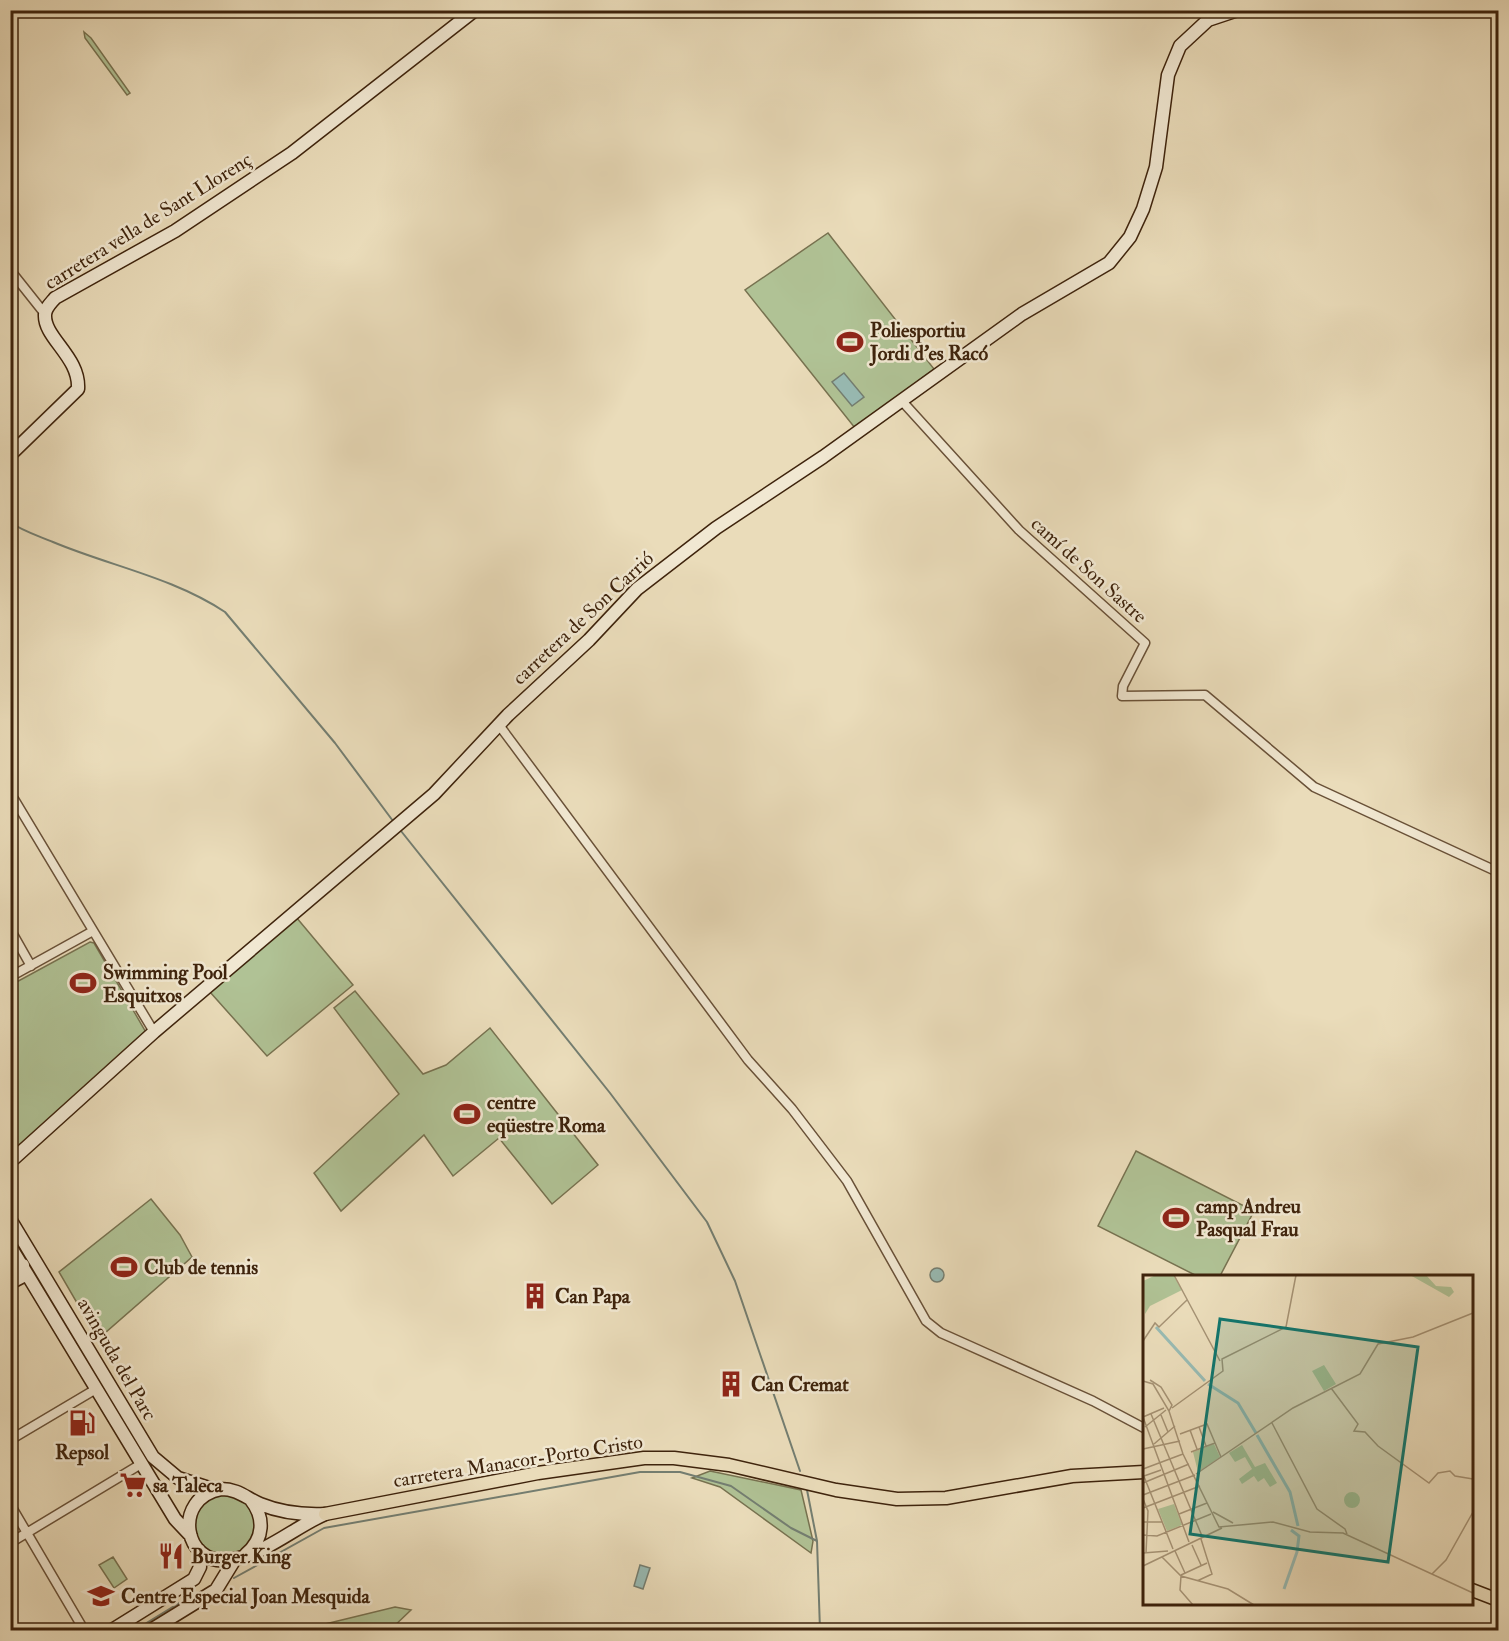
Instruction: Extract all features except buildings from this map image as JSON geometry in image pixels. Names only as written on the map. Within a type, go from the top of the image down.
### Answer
[{"type":"main road","name":"carretera Manacor-Porto Cristo","points":[[325,1514],[538,1473],[644,1458],[711,1462],[836,1490],[897,1499],[946,1498],[1072,1476],[1143,1472]]},
{"type":"main road","points":[[1473,1590],[1498,1600]]},
{"type":"street","name":"carretera vella de Sant Llorenç","points":[[10,455],[78,389],[79,375],[46,323],[45,314],[55,298],[175,231],[292,153],[475,10]]},
{"type":"street","name":"carretera de Son Carrió","points":[[10,1162],[154,1032],[434,794],[499,725],[589,640],[637,589],[716,528],[824,458],[1022,314],[1109,263],[1130,237],[1143,209],[1156,167],[1168,75],[1180,46],[1208,20],[1238,10]]},
{"type":"street","points":[[10,270],[45,314]]},
{"type":"street","name":"camí de Son Sastre","points":[[901,400],[1019,530],[1145,643],[1123,686],[1122,696],[1205,695],[1314,787],[1498,872]]},
{"type":"street","points":[[499,725],[748,1060],[792,1110],[847,1181],[926,1321],[941,1333],[1093,1401],[1143,1427]]},
{"type":"street","points":[[12,800],[154,1032]]},
{"type":"street","points":[[10,929],[31,966]]},
{"type":"street","points":[[10,977],[93,932]]},
{"type":"street","name":"avinguda del Parc","points":[[10,1220],[153,1457],[178,1478],[215,1490]]},
{"type":"street","name":"avinguda del Parc","points":[[10,1246],[175,1519],[190,1536]]},
{"type":"street","points":[[10,1272],[25,1270]]},
{"type":"street","points":[[10,1283],[25,1270]]},
{"type":"street","points":[[10,1440],[96,1389]]},
{"type":"street","points":[[10,1543],[141,1464]]},
{"type":"street","points":[[112,1630],[188,1584],[200,1567],[199,1550],[190,1536],[189,1524],[192,1511],[199,1500],[215,1490],[234,1490],[251,1500],[286,1513],[325,1514]]},
{"type":"street","points":[[152,1630],[216,1590],[240,1557],[255,1545],[261,1525],[258,1512],[251,1500]]},
{"type":"street","points":[[10,1504],[84,1630]]},
{"type":"street","points":[[199,1550],[220,1561],[240,1557],[261,1549],[325,1514]]},
{"type":"green space","points":[[84,32],[91,38],[130,93],[127,95],[85,38]]},
{"type":"green space","name":"Poliesportiu Jordi d'es Racó","points":[[828,233],[934,369],[855,428],[745,290]]},
{"type":"green space","points":[[296,917],[353,985],[267,1056],[210,992]]},
{"type":"green space","points":[[90,942],[94,943],[147,1034],[11,1159],[11,985]]},
{"type":"green space","name":"centre eqüestre Roma","points":[[355,991],[423,1074],[446,1065],[490,1028],[598,1165],[552,1204],[499,1138],[453,1176],[424,1135],[341,1211],[314,1173],[399,1094],[334,1008]]},
{"type":"green space","name":"camp Andreu Pasqual Frau","points":[[1136,1151],[1254,1211],[1221,1275],[1195,1275],[1098,1226]]},
{"type":"green space","name":"Club de tennis","points":[[151,1199],[180,1235],[192,1257],[98,1339],[59,1272]]},
{"type":"green space","points":[[710,1471],[801,1490],[813,1541],[811,1553],[720,1487],[692,1478]]},
{"type":"green space","points":[[219,1495],[231,1495],[242,1500],[250,1508],[255,1525],[253,1537],[242,1550],[231,1555],[219,1555],[208,1550],[200,1542],[195,1531],[195,1519],[200,1508],[208,1500]]},
{"type":"green space","points":[[113,1557],[127,1579],[114,1588],[99,1565]]},
{"type":"green space","points":[[395,1607],[411,1610],[390,1630],[320,1630],[317,1626]]},
{"type":"water","points":[[844,373],[864,397],[852,406],[832,382]]},
{"type":"water","points":[[937,1268],[942,1270],[944,1275],[942,1280],[937,1282],[932,1280],[930,1275],[932,1270]]},
{"type":"water","points":[[640,1565],[650,1568],[643,1589],[634,1586]]},
{"type":"waterway","points":[[10,522],[25,531],[184,590],[225,612],[335,743],[393,821]]},
{"type":"waterway","points":[[401,831],[610,1093],[707,1222],[735,1281],[800,1471]]},
{"type":"waterway","points":[[234,1578],[324,1528],[640,1472],[680,1472],[731,1486],[791,1528],[817,1541],[820,1630]]},
{"type":"waterway","points":[[807,1490],[817,1541]]},
{"type":"waterway","points":[[135,1630],[189,1597]]},
{"type":"place","name":"Poliesportiu Jordi d'es Racó","points":[[850,342]]},
{"type":"place","name":"Swimming Pool Esquitxos","points":[[83,983]]},
{"type":"place","name":"centre eqüestre Roma","points":[[467,1114]]},
{"type":"place","name":"camp Andreu Pasqual Frau","points":[[1176,1218]]},
{"type":"place","name":"Club de tennis","points":[[124,1267]]},
{"type":"place","name":"Can Papa","points":[[535,1296]]},
{"type":"place","name":"Can Cremat","points":[[731,1384]]},
{"type":"place","name":"Repsol","points":[[82,1423]]},
{"type":"place","name":"sa Taleca","points":[[133,1485]]},
{"type":"place","name":"Burger King","points":[[171,1556]]},
{"type":"place","name":"Centre Especial Joan Mesquida","points":[[101,1596]]}]
